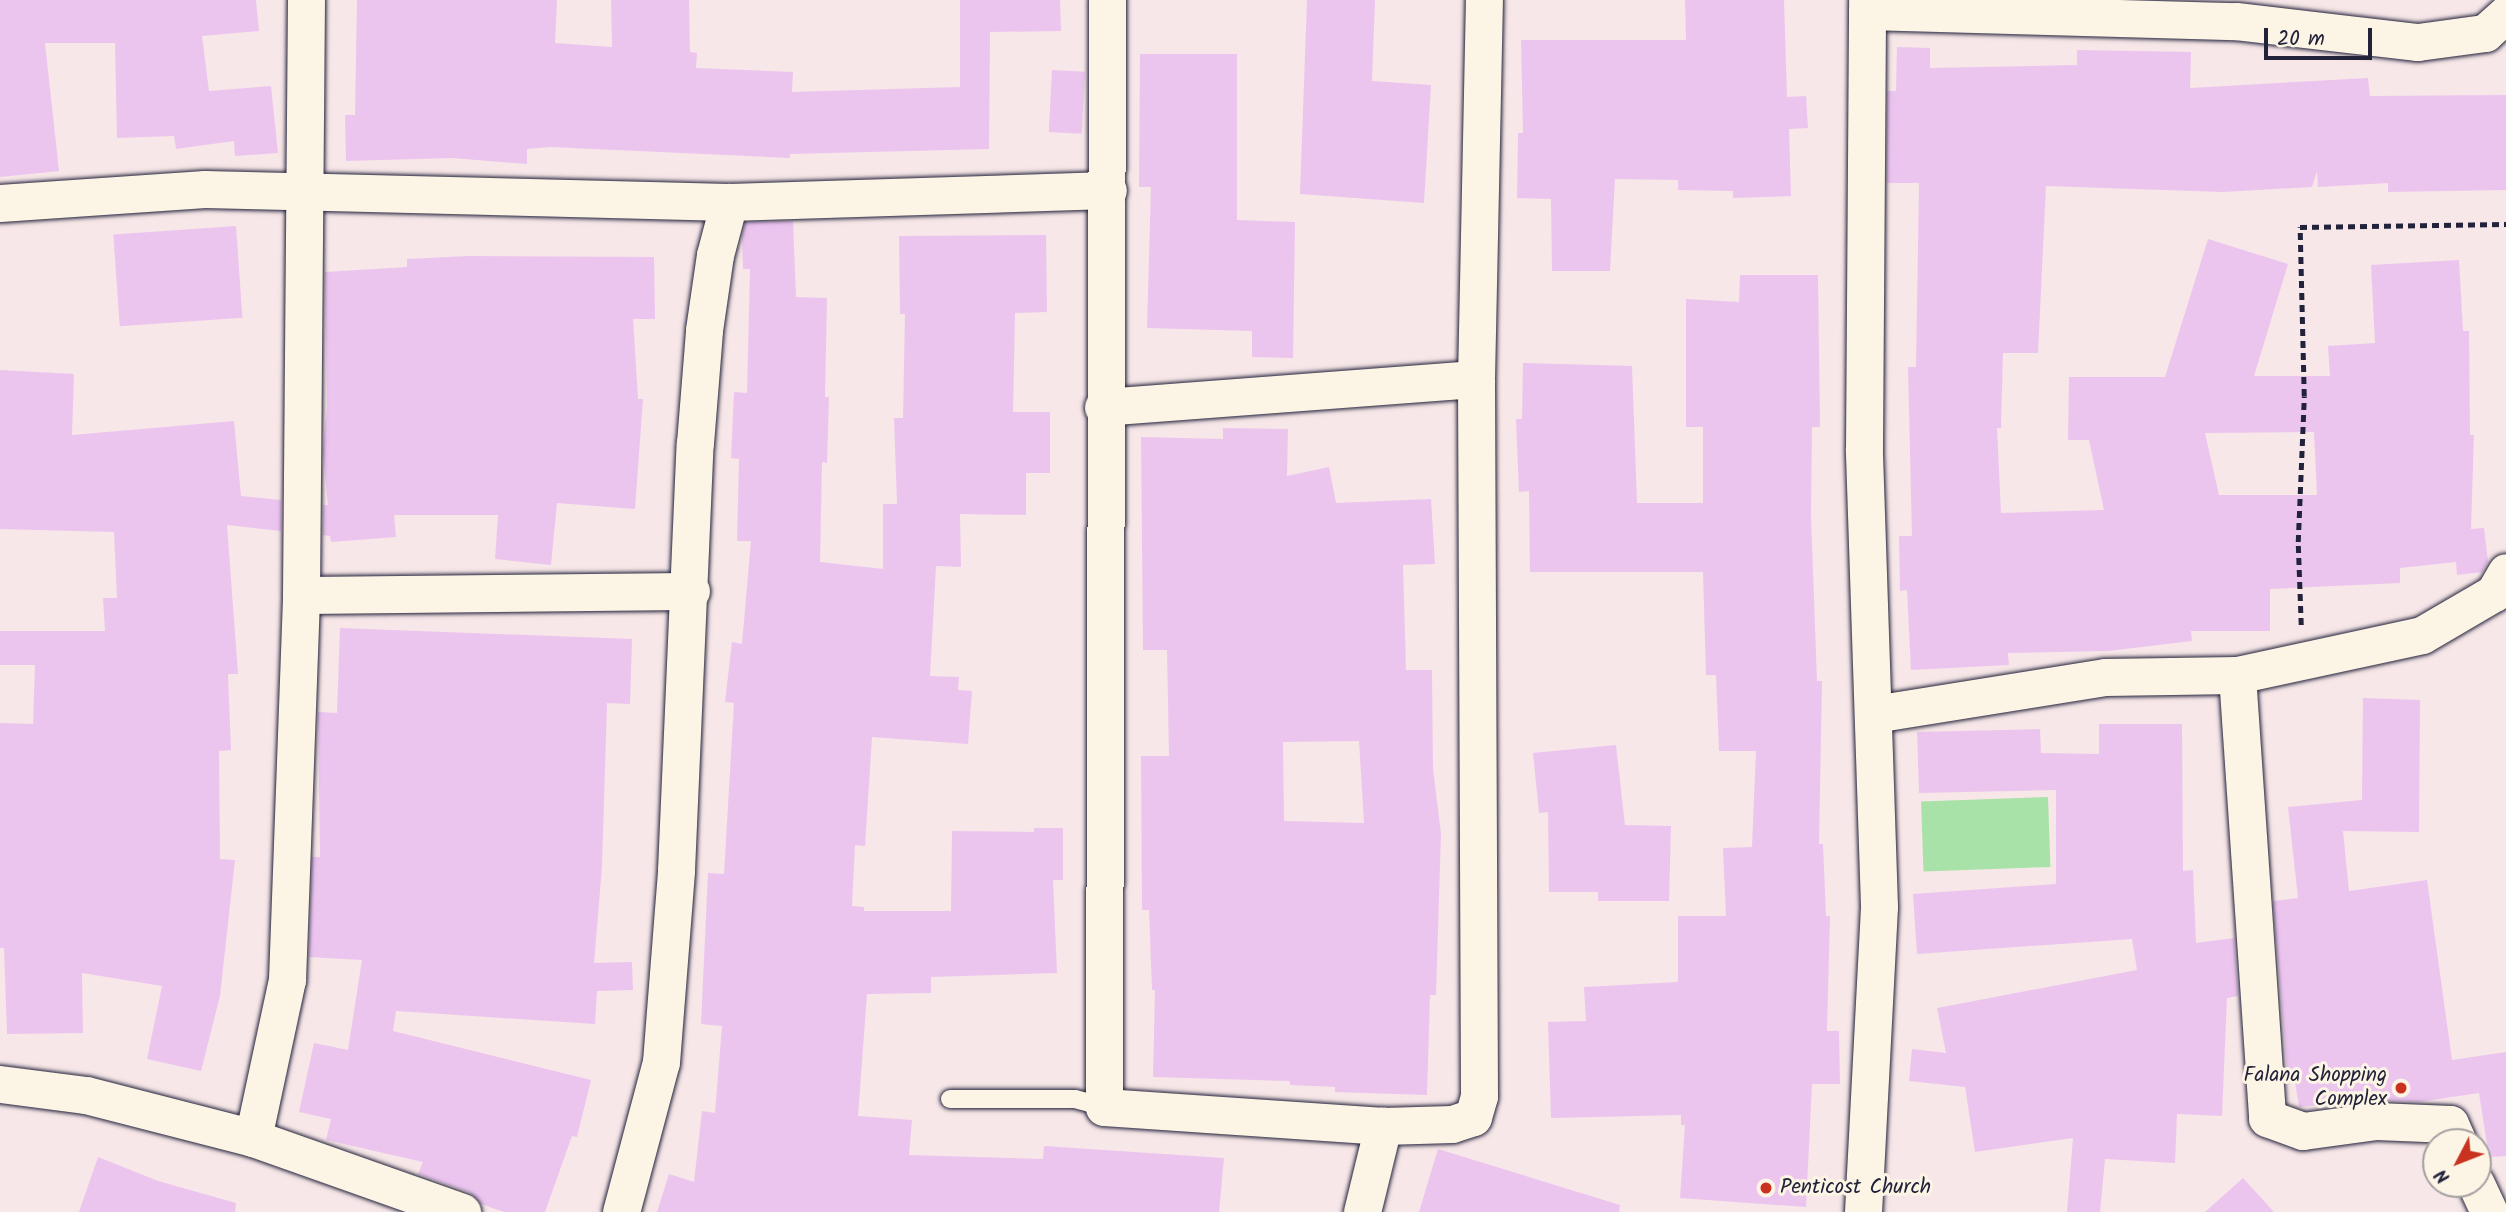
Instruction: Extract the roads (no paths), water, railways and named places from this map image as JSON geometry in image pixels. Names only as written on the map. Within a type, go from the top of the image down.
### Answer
[{"type":"street","points":[[253,1138],[287,980],[301,595],[306,0]]},
{"type":"street","points":[[1107,0],[1108,190],[1103,407],[1104,1107],[1383,1126],[1452,1124],[1474,1116],[1479,1096],[1476,379],[1484,0]]},
{"type":"street","points":[[1863,1212],[1879,906],[1864,449],[1867,6],[2236,21],[2417,42],[2484,33],[2506,14]]},
{"type":"street","points":[[0,204],[205,189],[303,189],[729,202],[1108,190]]},
{"type":"street","points":[[621,1212],[661,1062],[691,591],[695,443],[704,330],[715,254],[729,202]]},
{"type":"street","points":[[1103,407],[1476,379]]},
{"type":"street","points":[[1874,714],[2105,677],[2237,675],[2422,635],[2494,593],[2506,572]]},
{"type":"street","points":[[301,595],[691,591]]},
{"type":"street","points":[[2237,675],[2267,1118],[2303,1131],[2376,1121],[2450,1124],[2452,1128]]},
{"type":"street","points":[[0,1084],[86,1095],[253,1138],[462,1212]]},
{"type":"street","points":[[1362,1212],[1383,1126]]},
{"type":"lane","points":[[950,1099],[1074,1099],[1104,1107]]},
{"type":"place","name":"Falana Shopping Complex","points":[[2401,1088]]},
{"type":"place","name":"Penticost Church","points":[[1766,1188]]}]
